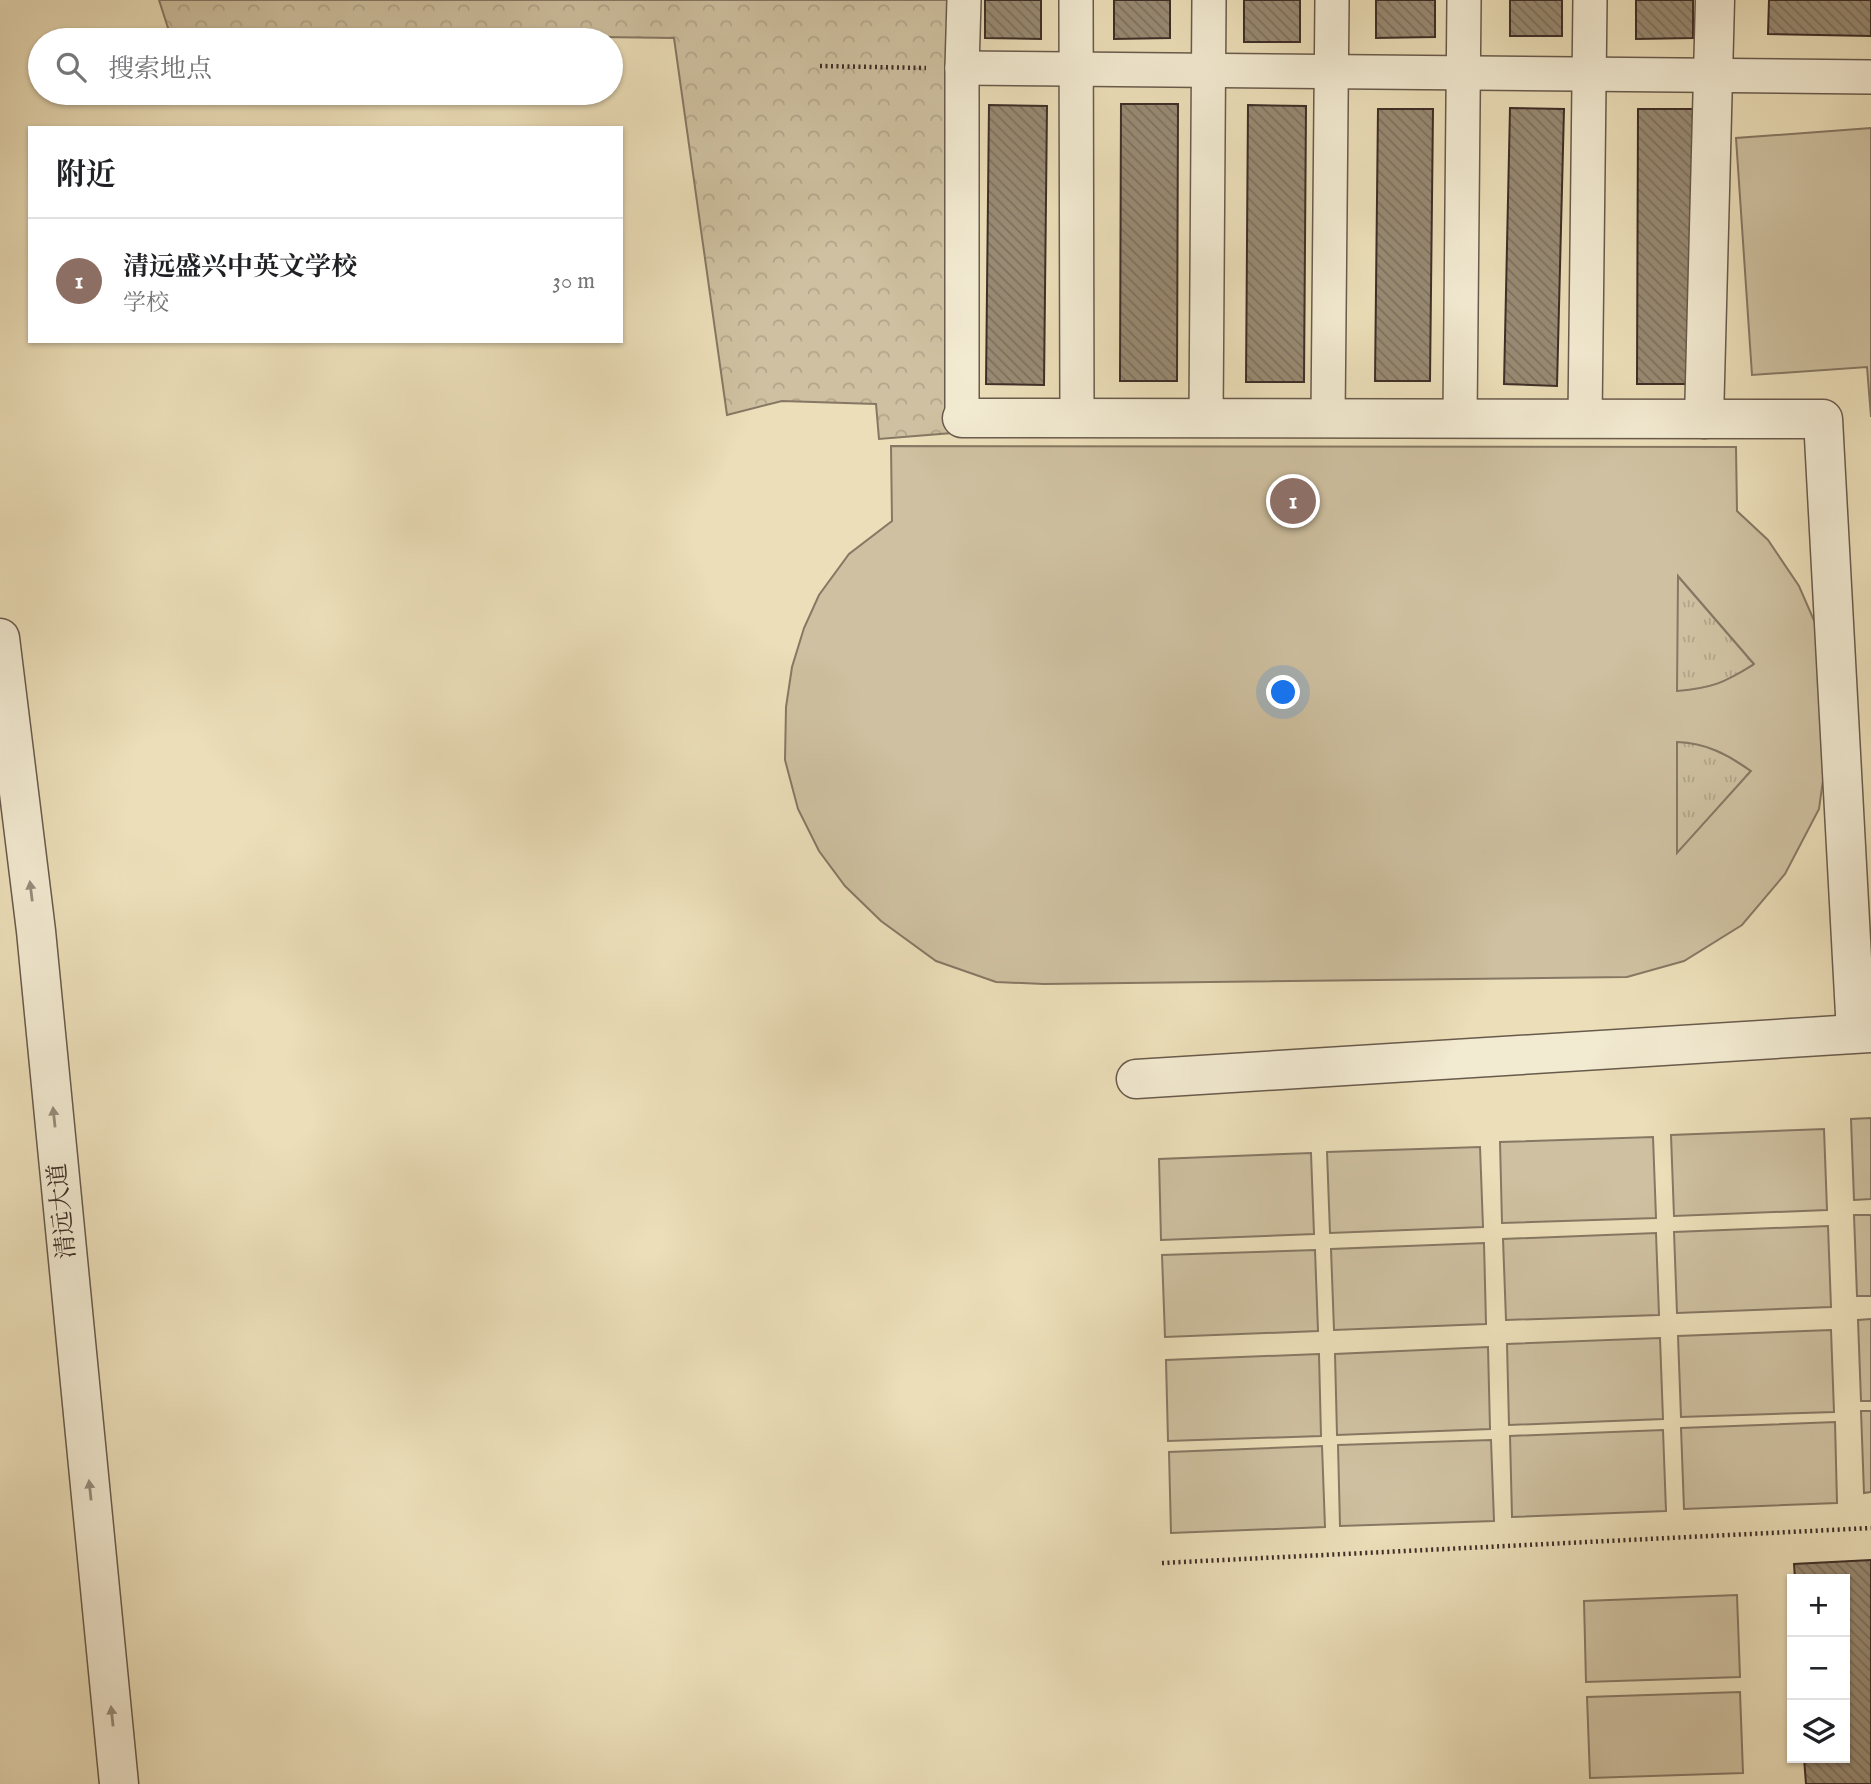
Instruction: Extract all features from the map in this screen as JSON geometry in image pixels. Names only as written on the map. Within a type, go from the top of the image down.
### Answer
[{"type":"street","points":[[964,0],[962,418],[1823,419],[1863,1033],[1136,1079]]},
{"type":"street","points":[[1076,0],[1077,418]]},
{"type":"street","points":[[1206,418],[1209,0]]},
{"type":"street","points":[[1328,418],[1332,0]]},
{"type":"street","points":[[1460,418],[1464,0]]},
{"type":"street","points":[[1585,418],[1590,0]]},
{"type":"street","points":[[1704,419],[1715,0]]},
{"type":"street","points":[[962,68],[1871,77]]},
{"type":"street","name":"清远大道","points":[[0,638],[36,931],[119,1784]]},
{"type":"path","points":[[820,66],[962,68]]},
{"type":"path","points":[[1162,1563],[1871,1528]]},
{"type":"green space","points":[[159,0],[955,0],[952,433],[879,439],[876,404],[782,401],[727,415],[674,38],[623,37],[623,28],[168,28]]},
{"type":"green space","points":[[1871,128],[1871,417],[1867,367],[1752,375],[1736,138]]},
{"type":"green space","points":[[891,446],[1736,447],[1737,511],[1768,540],[1799,586],[1823,641],[1831,723],[1819,809],[1785,874],[1742,925],[1684,961],[1627,977],[1044,984],[996,982],[936,961],[881,921],[845,886],[819,851],[798,809],[785,760],[786,707],[792,667],[804,628],[819,595],[849,554],[892,521]],"holes":[[[1678,576],[1754,664],[1753,665],[1717,684],[1677,691]],[[1677,742],[1716,750],[1751,771],[1677,853]]]},
{"type":"green space","points":[[1677,575],[1754,664],[1718,684],[1677,692]]},
{"type":"green space","points":[[1677,741],[1704,745],[1751,771],[1677,854]]},
{"type":"green space","points":[[1871,1118],[1871,1199],[1854,1200],[1851,1119]]},
{"type":"green space","points":[[1824,1129],[1827,1210],[1674,1216],[1671,1135]]},
{"type":"green space","points":[[1653,1137],[1656,1218],[1502,1223],[1500,1142]]},
{"type":"green space","points":[[1480,1147],[1483,1227],[1330,1233],[1327,1152]]},
{"type":"green space","points":[[1311,1153],[1314,1234],[1161,1240],[1159,1159]]},
{"type":"green space","points":[[1854,1215],[1871,1215],[1871,1296],[1857,1296]]},
{"type":"green space","points":[[1828,1226],[1831,1307],[1677,1313],[1674,1232]]},
{"type":"green space","points":[[1656,1233],[1659,1315],[1506,1320],[1503,1239]]},
{"type":"green space","points":[[1484,1243],[1486,1324],[1334,1330],[1331,1249]]},
{"type":"green space","points":[[1315,1250],[1318,1331],[1165,1337],[1162,1255]]},
{"type":"green space","points":[[1871,1319],[1871,1401],[1861,1401],[1858,1320]]},
{"type":"green space","points":[[1831,1330],[1834,1412],[1681,1417],[1678,1336]]},
{"type":"green space","points":[[1660,1338],[1663,1419],[1509,1425],[1507,1344]]},
{"type":"green space","points":[[1488,1347],[1490,1429],[1337,1435],[1335,1354]]},
{"type":"green space","points":[[1319,1354],[1321,1436],[1168,1441],[1166,1360]]},
{"type":"green space","points":[[1861,1411],[1871,1411],[1871,1492],[1864,1493]]},
{"type":"green space","points":[[1835,1422],[1837,1503],[1684,1509],[1681,1428]]},
{"type":"green space","points":[[1663,1430],[1666,1511],[1512,1517],[1510,1436]]},
{"type":"green space","points":[[1491,1440],[1494,1521],[1340,1526],[1338,1445]]},
{"type":"green space","points":[[1322,1446],[1325,1527],[1171,1533],[1169,1452]]},
{"type":"green space","points":[[1737,1595],[1740,1677],[1586,1682],[1584,1601]]},
{"type":"green space","points":[[1740,1692],[1743,1773],[1590,1778],[1587,1697]]},
{"type":"building","points":[[985,0],[1041,0],[1041,39],[985,38]]},
{"type":"building","points":[[1114,0],[1170,0],[1170,38],[1114,39]]},
{"type":"building","points":[[1244,0],[1300,0],[1300,42],[1244,42]]},
{"type":"building","points":[[1376,0],[1435,0],[1435,37],[1376,38]]},
{"type":"building","points":[[1510,0],[1562,0],[1562,36],[1510,36]]},
{"type":"building","points":[[1636,0],[1693,0],[1693,38],[1636,39]]},
{"type":"building","points":[[1769,0],[1871,0],[1871,36],[1768,34]]},
{"type":"building","points":[[1121,104],[1178,104],[1177,381],[1120,381]]},
{"type":"building","points":[[989,105],[1047,106],[1044,385],[986,384]]},
{"type":"building","points":[[1248,105],[1306,106],[1304,382],[1246,382]]},
{"type":"building","points":[[1510,108],[1564,109],[1557,386],[1504,384]]},
{"type":"building","points":[[1378,109],[1433,109],[1430,381],[1375,381]]},
{"type":"building","points":[[1638,109],[1694,109],[1692,384],[1637,384]]},
{"type":"building","points":[[1871,1560],[1871,1784],[1806,1784],[1804,1763],[1850,1763],[1850,1574],[1795,1574],[1794,1564]]},
{"type":"place","name":"清远盛兴中英文学校","points":[[1293,501]]}]
